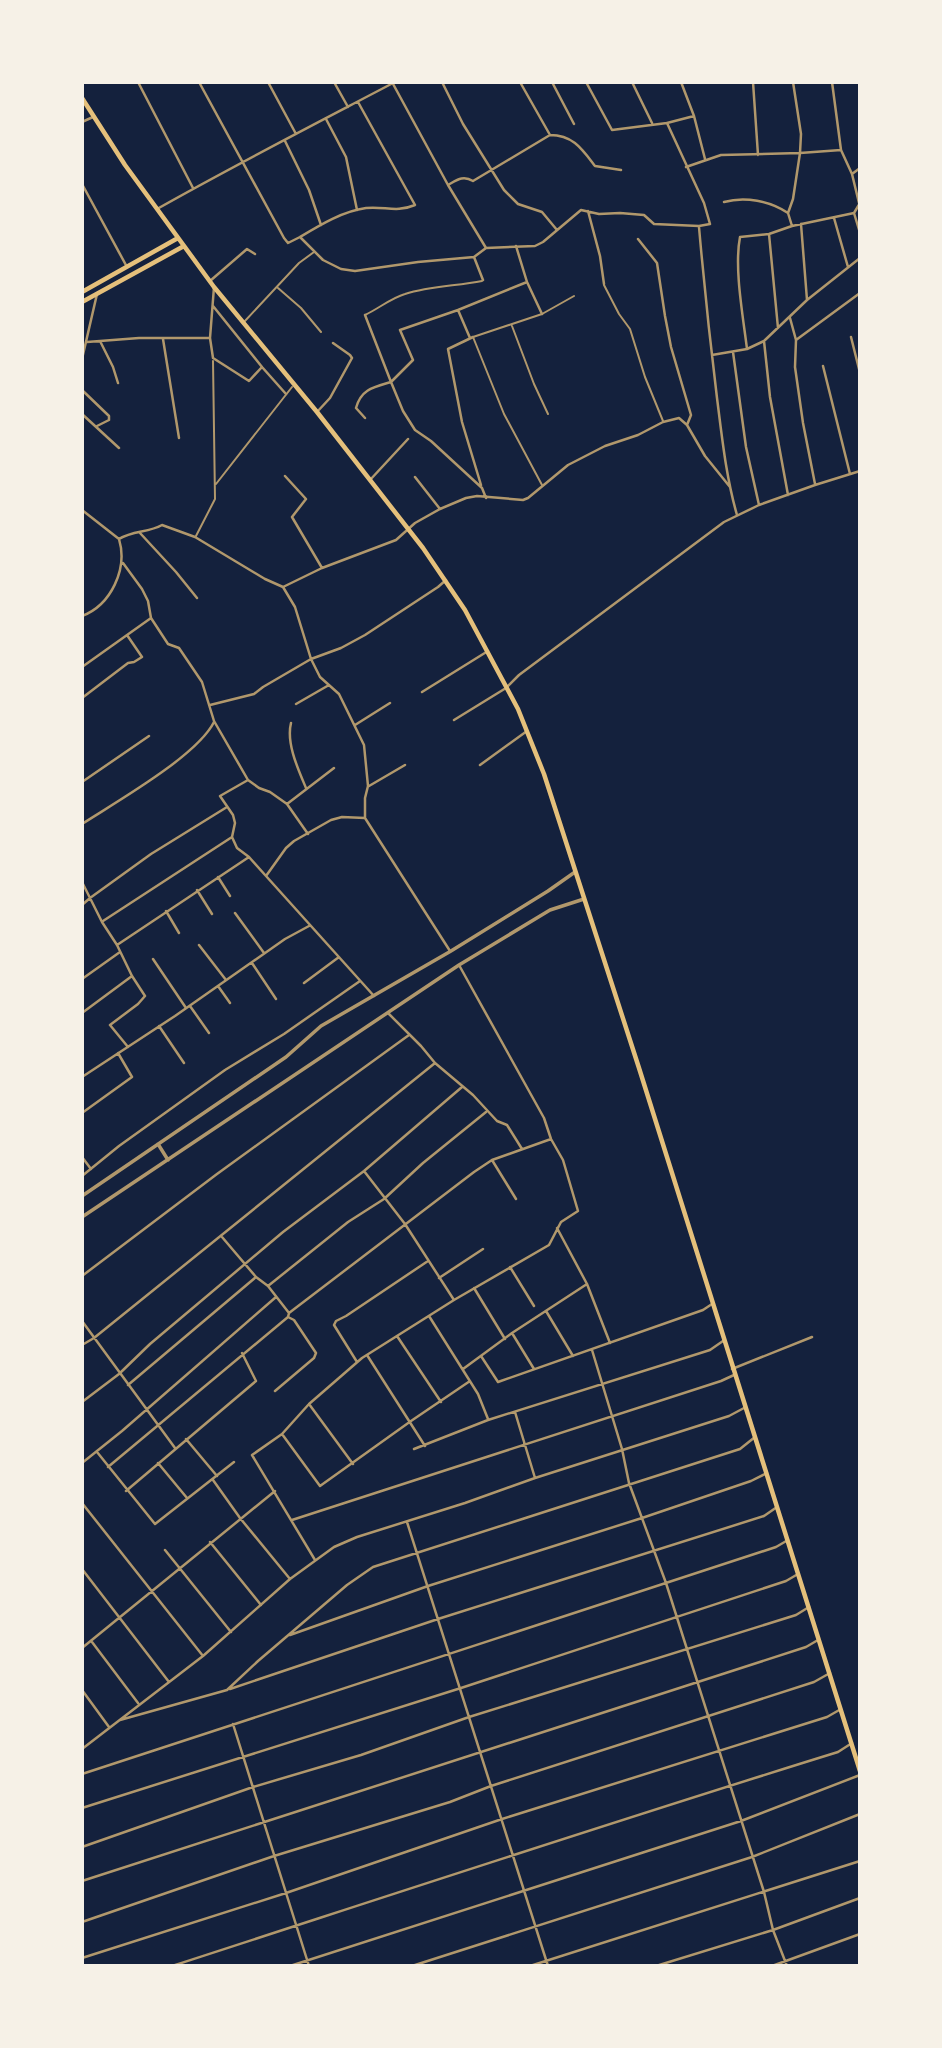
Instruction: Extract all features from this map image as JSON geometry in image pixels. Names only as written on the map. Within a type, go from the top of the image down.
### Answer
[{"type":"main road","points":[[82,98],[125,165],[214,288],[317,412],[446,580],[518,709],[544,774],[860,1773]]},
{"type":"main road","points":[[82,292],[178,239]]},
{"type":"main road","points":[[82,302],[184,246]]},
{"type":"street","points":[[138,82],[193,188]]},
{"type":"street","points":[[199,82],[288,243],[338,216],[366,208],[403,210],[415,205],[358,102]]},
{"type":"street","points":[[268,82],[296,134]]},
{"type":"street","points":[[334,82],[348,107]]},
{"type":"street","points":[[442,82],[490,170],[512,199],[518,204],[542,212],[556,230]]},
{"type":"street","points":[[520,82],[550,135]]},
{"type":"street","points":[[552,82],[574,124]]},
{"type":"street","points":[[586,82],[612,130],[667,123],[694,116]]},
{"type":"street","points":[[632,82],[652,123]]},
{"type":"street","points":[[681,82],[694,116],[705,159]]},
{"type":"street","points":[[753,82],[758,155]]},
{"type":"street","points":[[792,226],[788,213],[793,199],[801,134],[793,82]]},
{"type":"street","points":[[747,349],[738,246],[740,237],[769,234],[792,226],[834,218],[854,212],[859,203],[852,174],[841,150],[832,82]]},
{"type":"street","points":[[156,209],[393,83],[448,185],[486,248]]},
{"type":"street","points":[[82,122],[93,117]]},
{"type":"street","points":[[326,119],[346,157],[357,211]]},
{"type":"street","points":[[300,237],[323,260],[341,269],[355,271],[474,257],[486,248],[535,246],[581,211],[644,215],[654,223],[699,226],[710,224],[704,203],[667,123]]},
{"type":"street","points":[[448,185],[460,178],[473,181],[550,135],[561,135],[573,140],[595,166],[621,170]]},
{"type":"street","points":[[285,141],[295,157],[321,225]]},
{"type":"street","points":[[686,167],[721,155],[841,150]]},
{"type":"street","points":[[852,174],[860,168]]},
{"type":"street","points":[[82,184],[127,267]]},
{"type":"street","points":[[724,202],[737,198],[756,201],[777,205],[788,213]]},
{"type":"street","points":[[588,211],[604,284],[631,329],[645,377],[663,422]]},
{"type":"street","points":[[854,212],[860,233]]},
{"type":"street","points":[[834,218],[848,267]]},
{"type":"street","points":[[801,225],[807,300]]},
{"type":"street","points":[[699,226],[712,355],[730,487],[737,515]]},
{"type":"street","points":[[769,234],[779,329]]},
{"type":"street","points":[[638,239],[657,263],[671,348],[691,415],[687,425]]},
{"type":"street","points":[[516,246],[527,282],[542,314]]},
{"type":"street","points":[[210,281],[247,249],[255,254]]},
{"type":"street","points":[[243,322],[299,262],[314,252]]},
{"type":"street","points":[[474,257],[483,280],[460,286],[425,288],[401,295],[365,315],[403,411],[415,430],[431,441],[482,488]]},
{"type":"street","points":[[712,355],[747,349],[764,341],[807,300],[860,258]]},
{"type":"street","points":[[365,418],[356,408],[362,393],[391,383],[413,360],[400,330],[527,282]]},
{"type":"street","points":[[278,287],[321,332]]},
{"type":"street","points":[[195,537],[215,499],[213,358],[210,338],[214,288]]},
{"type":"street","points":[[796,340],[860,293]]},
{"type":"street","points":[[82,359],[97,294]]},
{"type":"street","points":[[486,498],[462,422],[448,349],[471,338],[542,314],[574,296]]},
{"type":"street","points":[[213,306],[286,394]]},
{"type":"street","points":[[458,310],[504,414],[542,486]]},
{"type":"street","points":[[790,318],[796,340],[795,356],[803,423],[816,485]]},
{"type":"street","points":[[512,325],[548,414]]},
{"type":"street","points":[[851,337],[860,373]]},
{"type":"street","points":[[87,342],[139,338],[210,338]]},
{"type":"street","points":[[163,339],[179,438]]},
{"type":"street","points":[[100,341],[118,383]]},
{"type":"street","points":[[764,341],[770,397],[788,495]]},
{"type":"street","points":[[317,412],[330,398],[352,358],[333,343]]},
{"type":"street","points":[[733,352],[746,447],[759,505]]},
{"type":"street","points":[[213,358],[249,381],[262,367]]},
{"type":"street","points":[[823,366],[850,474]]},
{"type":"street","points":[[215,485],[294,384]]},
{"type":"street","points":[[82,390],[108,414],[109,420],[97,426]]},
{"type":"street","points":[[82,414],[120,448]]},
{"type":"street","points":[[283,587],[322,568],[396,540],[407,529],[440,509],[466,498],[528,498],[568,465],[589,453],[679,418],[687,425],[705,456],[730,487]]},
{"type":"street","points":[[370,480],[408,439]]},
{"type":"street","points":[[454,720],[506,688],[519,675],[723,522],[759,505],[860,471]]},
{"type":"street","points":[[285,476],[306,499],[292,517],[322,568]]},
{"type":"street","points":[[415,477],[440,509]]},
{"type":"street","points":[[82,510],[119,539],[122,563],[120,574],[100,607],[82,617]]},
{"type":"street","points":[[119,539],[129,533],[140,533],[162,525],[195,537],[283,587],[295,607],[311,659],[320,677],[339,694],[363,745],[368,786],[365,818],[451,951]]},
{"type":"street","points":[[140,533],[197,598]]},
{"type":"street","points":[[122,563],[142,589],[148,601],[151,618],[168,643],[179,648],[202,682],[214,721],[248,780],[287,804],[309,834]]},
{"type":"street","points":[[209,705],[254,694],[311,659],[341,648],[365,635],[446,580]]},
{"type":"street","points":[[82,667],[151,618]]},
{"type":"street","points":[[82,698],[128,663],[142,657],[127,635]]},
{"type":"street","points":[[422,692],[488,651]]},
{"type":"street","points":[[296,704],[329,685]]},
{"type":"street","points":[[355,725],[390,703]]},
{"type":"street","points":[[82,824],[150,780],[197,745],[214,721]]},
{"type":"street","points":[[291,723],[289,732],[306,788]]},
{"type":"street","points":[[480,765],[527,731]]},
{"type":"street","points":[[82,782],[149,736]]},
{"type":"street","points":[[368,786],[405,765]]},
{"type":"street","points":[[287,804],[334,768]]},
{"type":"street","points":[[248,780],[221,796],[235,823],[232,837],[237,848],[267,876],[374,996]]},
{"type":"street","points":[[82,905],[151,853],[227,807]]},
{"type":"street","points":[[267,876],[286,848],[331,820],[342,817],[365,818]]},
{"type":"street","points":[[102,922],[232,837]]},
{"type":"street","points":[[117,944],[249,857]]},
{"type":"street","points":[[82,1196],[286,1057],[321,1026],[342,1012],[451,951],[575,872]]},
{"type":"street","points":[[218,877],[230,896]]},
{"type":"street","points":[[82,882],[145,998],[110,1025],[128,1047]]},
{"type":"street","points":[[197,890],[212,914]]},
{"type":"street","points":[[82,1217],[459,965],[550,909],[584,899]]},
{"type":"street","points":[[166,911],[179,933]]},
{"type":"street","points":[[235,914],[264,954]]},
{"type":"street","points":[[82,1077],[310,926]]},
{"type":"street","points":[[199,945],[226,980]]},
{"type":"street","points":[[82,979],[120,952]]},
{"type":"street","points":[[304,983],[339,957]]},
{"type":"street","points":[[153,959],[209,1033]]},
{"type":"street","points":[[252,963],[276,999]]},
{"type":"street","points":[[315,1560],[252,1455],[282,1434],[309,1404],[366,1355],[549,1245],[565,1217],[578,1211],[562,1160],[544,1118],[459,965]]},
{"type":"street","points":[[82,1013],[132,976]]},
{"type":"street","points":[[82,1176],[225,1070],[284,1034],[360,981]]},
{"type":"street","points":[[218,986],[230,1003]]},
{"type":"street","points":[[388,1013],[421,1045],[435,1063],[474,1095],[486,1112],[507,1125],[522,1149]]},
{"type":"street","points":[[159,1026],[184,1063]]},
{"type":"street","points":[[82,1276],[409,1035]]},
{"type":"street","points":[[82,1113],[132,1077],[118,1053]]},
{"type":"street","points":[[82,1345],[221,1237],[435,1063]]},
{"type":"street","points":[[82,1402],[119,1374],[150,1344],[283,1232],[364,1171],[462,1087]]},
{"type":"street","points":[[268,1286],[348,1222],[384,1199],[486,1112]]},
{"type":"street","points":[[108,1467],[288,1315],[405,1224],[492,1160],[551,1139]]},
{"type":"street","points":[[158,1144],[168,1160]]},
{"type":"street","points":[[82,1157],[91,1169]]},
{"type":"street","points":[[492,1160],[516,1199]]},
{"type":"street","points":[[364,1171],[405,1224],[454,1300]]},
{"type":"street","points":[[557,1228],[587,1284],[610,1343]]},
{"type":"street","points":[[221,1237],[256,1277],[268,1286],[316,1353],[275,1391]]},
{"type":"street","points":[[439,1278],[484,1249]]},
{"type":"street","points":[[357,1362],[334,1325],[336,1321],[428,1261]]},
{"type":"street","points":[[510,1268],[534,1307]]},
{"type":"street","points":[[128,1385],[256,1277]]},
{"type":"street","points":[[463,1369],[587,1284]]},
{"type":"street","points":[[474,1288],[505,1339]]},
{"type":"street","points":[[82,1463],[276,1297]]},
{"type":"street","points":[[481,1356],[498,1382],[703,1310],[712,1304]]},
{"type":"street","points":[[546,1311],[573,1356]]},
{"type":"street","points":[[429,1315],[478,1394],[488,1420]]},
{"type":"street","points":[[82,1321],[175,1449]]},
{"type":"street","points":[[512,1333],[534,1369]]},
{"type":"street","points":[[397,1336],[441,1402]]},
{"type":"street","points":[[291,1521],[721,1381],[733,1372],[812,1337]]},
{"type":"street","points":[[414,1450],[488,1420],[710,1350],[723,1341]]},
{"type":"street","points":[[592,1350],[622,1449],[629,1483],[666,1583],[764,1892],[773,1930],[786,1964]]},
{"type":"street","points":[[126,1490],[256,1381],[242,1353]]},
{"type":"street","points":[[366,1355],[425,1446]]},
{"type":"street","points":[[282,1434],[320,1486],[470,1381]]},
{"type":"street","points":[[309,1404],[353,1464]]},
{"type":"street","points":[[82,1748],[203,1656],[290,1579],[334,1547],[622,1449],[729,1416],[745,1407]]},
{"type":"street","points":[[515,1412],[535,1478]]},
{"type":"street","points":[[227,1690],[347,1585],[373,1567],[740,1448],[755,1437]]},
{"type":"street","points":[[186,1439],[217,1476]]},
{"type":"street","points":[[97,1452],[155,1524],[234,1462]]},
{"type":"street","points":[[158,1463],[188,1500]]},
{"type":"street","points":[[288,1636],[428,1586],[751,1481],[767,1473]]},
{"type":"street","points":[[213,1480],[290,1579]]},
{"type":"street","points":[[82,1648],[275,1491]]},
{"type":"street","points":[[82,1503],[203,1656]]},
{"type":"street","points":[[118,1721],[227,1690],[438,1619],[764,1516],[777,1507]]},
{"type":"street","points":[[406,1521],[548,1966]]},
{"type":"street","points":[[82,1774],[776,1547],[788,1540]]},
{"type":"street","points":[[210,1542],[261,1605]]},
{"type":"street","points":[[165,1550],[231,1632]]},
{"type":"street","points":[[82,1569],[169,1682]]},
{"type":"street","points":[[82,1808],[461,1688],[676,1615],[786,1581],[798,1574]]},
{"type":"street","points":[[82,1847],[253,1787],[361,1755],[469,1717],[796,1615],[809,1607]]},
{"type":"street","points":[[82,1881],[806,1647],[818,1640]]},
{"type":"street","points":[[92,1642],[139,1704]]},
{"type":"street","points":[[82,1922],[274,1856],[450,1802],[491,1786],[814,1682],[830,1673]]},
{"type":"street","points":[[82,1690],[110,1728]]},
{"type":"street","points":[[82,1958],[286,1893],[502,1819],[827,1717],[841,1709]]},
{"type":"street","points":[[233,1724],[309,1966]]},
{"type":"street","points":[[172,1966],[838,1752],[852,1743]]},
{"type":"street","points":[[290,1966],[741,1821],[860,1773]]},
{"type":"street","points":[[412,1966],[752,1857],[860,1814]]},
{"type":"street","points":[[530,1966],[860,1861]]},
{"type":"street","points":[[656,1966],[773,1930],[860,1898]]},
{"type":"street","points":[[772,1966],[786,1964],[860,1934]]}]
